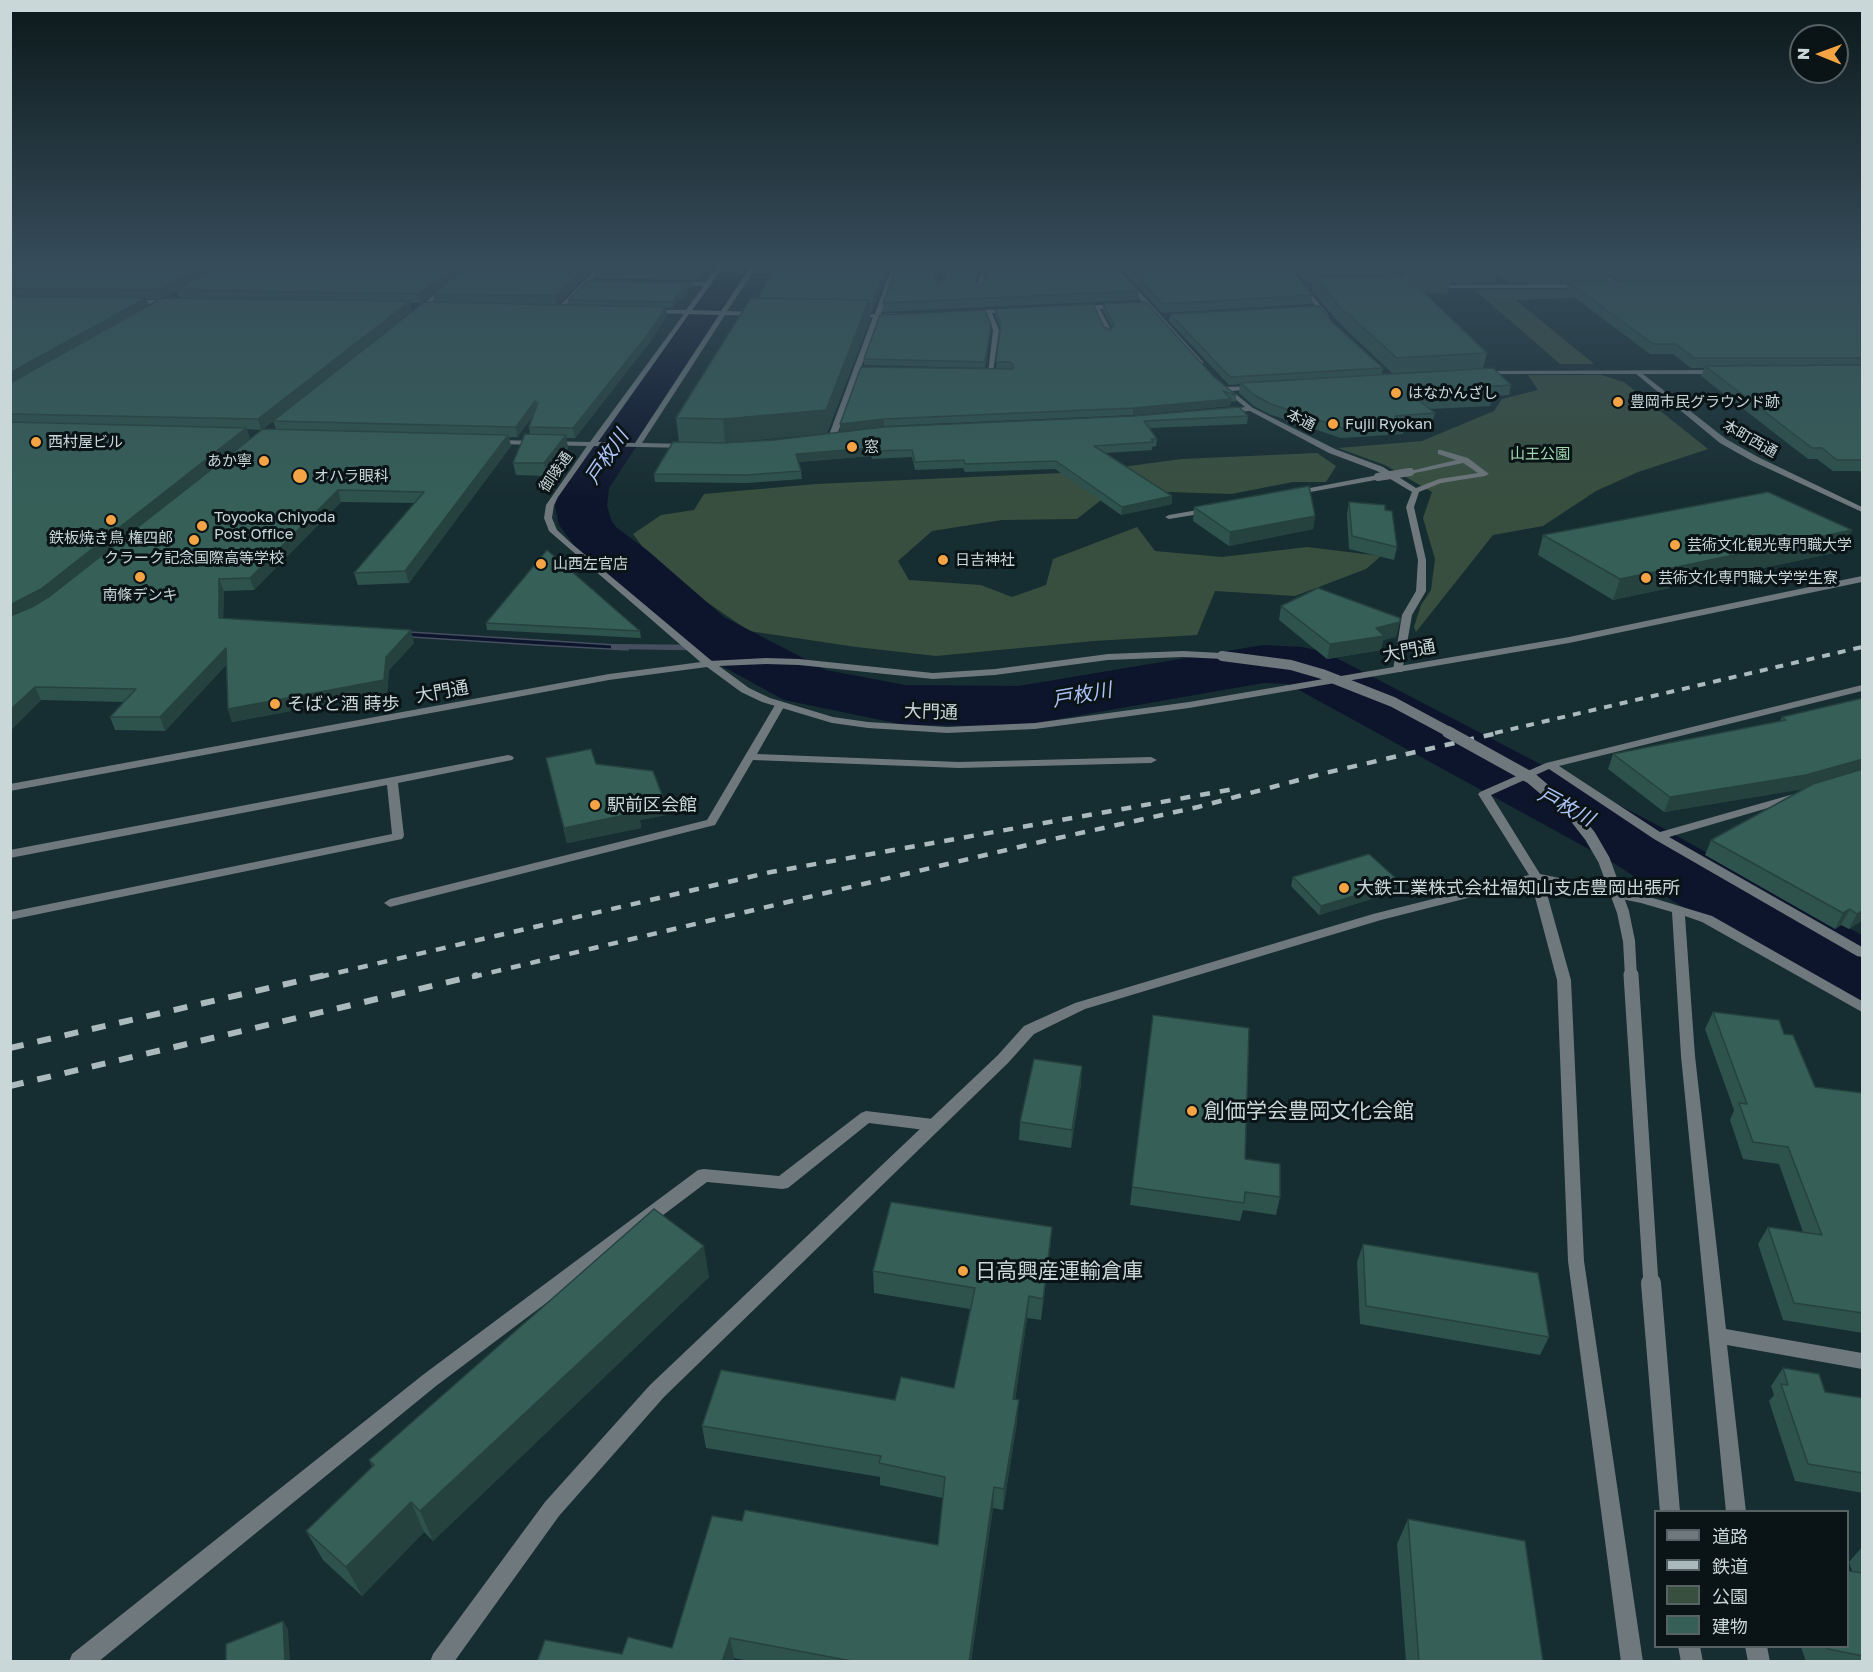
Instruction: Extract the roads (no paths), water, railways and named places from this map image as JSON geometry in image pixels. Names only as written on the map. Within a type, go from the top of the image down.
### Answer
[{"type":"street","name":"御陵通","points":[[667,344],[550,505],[550,525],[568,545],[709,664]]},
{"type":"street","points":[[633,445],[700,344]]},
{"type":"street","points":[[833,435],[867,344]]},
{"type":"street","points":[[990,372],[994,344]]},
{"type":"street","points":[[1184,344],[1210,373]]},
{"type":"street","points":[[858,369],[869,369]]},
{"type":"street","points":[[979,372],[999,373]]},
{"type":"street","name":"本町西通","points":[[1637,372],[1730,446],[1863,510]]},
{"type":"street","points":[[1475,373],[1720,372]]},
{"type":"street","name":"本通","points":[[1217,381],[1251,409],[1332,451],[1380,469],[1416,491]]},
{"type":"street","points":[[1226,389],[1261,386]]},
{"type":"street","points":[[1215,412],[1251,409]]},
{"type":"street","points":[[822,437],[843,434]]},
{"type":"street","points":[[486,441],[700,447]]},
{"type":"street","points":[[1398,670],[1407,615],[1420,591],[1422,560],[1410,507],[1416,491],[1440,481],[1485,474],[1465,460],[1441,452]]},
{"type":"street","points":[[1285,495],[1465,460]]},
{"type":"street","points":[[1169,517],[1215,508]]},
{"type":"street","name":"大門通","points":[[10,788],[609,677],[709,664],[745,690],[780,705],[832,720],[868,725],[947,730],[989,730],[1046,725],[1189,705],[1569,640],[1863,579]]},
{"type":"street","points":[[709,664],[799,662],[903,675],[933,676],[996,672],[1108,657],[1173,654],[1222,656],[1291,665],[1369,692],[1440,727],[1531,778],[1551,793],[1572,813],[1590,836],[1604,860],[1621,903],[1629,940],[1651,1288],[1670,1510]]},
{"type":"street","points":[[1632,1662],[1576,1261],[1564,980],[1536,877],[1484,794],[1550,765],[1863,688]]},
{"type":"street","points":[[390,903],[711,822],[752,757],[780,705]]},
{"type":"street","points":[[752,757],[959,765],[1151,760]]},
{"type":"street","points":[[10,854],[508,758]]},
{"type":"street","points":[[1550,765],[1658,836],[1863,953]]},
{"type":"street","points":[[10,916],[398,836],[392,780]]},
{"type":"street","points":[[1658,836],[1806,794]]},
{"type":"street","points":[[441,1662],[552,1509],[657,1391],[1029,1030],[1080,1006],[1378,917],[1536,877],[1643,899],[1707,919],[1863,1007]]},
{"type":"street","points":[[1678,910],[1688,1056],[1736,1510]]},
{"type":"street","points":[[80,1662],[430,1380],[704,1174],[782,1183],[866,1117],[933,1125]]},
{"type":"street","points":[[1719,1336],[1863,1361]]},
{"type":"water","points":[[10,607],[630,646],[628,650],[536,645],[208,624]]},
{"type":"waterway","name":"戸枚川","points":[[684,344],[584,488],[581,506],[586,525],[598,540],[627,562],[702,630],[807,686],[905,705],[1019,706],[1263,664],[1302,666],[1634,843],[1704,885],[1862,973]]},
{"type":"waterway","points":[[614,647],[732,648]]},
{"type":"railway","points":[[1495,733],[1862,647]]},
{"type":"railway","points":[[472,977],[1040,842],[1198,807],[1325,773],[1502,732]]},
{"type":"railway","points":[[319,977],[771,872],[1234,789]]},
{"type":"railway","points":[[10,1048],[325,975]]},
{"type":"railway","points":[[10,1086],[478,975]]},
{"type":"place","name":"はなかんざし","points":[[1396,393]]},
{"type":"place","name":"豊岡市民グラウンド跡","points":[[1618,402]]},
{"type":"place","name":"Fujii Ryokan","points":[[1333,424]]},
{"type":"place","name":"西村屋ビル","points":[[36,442]]},
{"type":"place","name":"窓","points":[[852,447]]},
{"type":"place","name":"あか寧","points":[[264,461]]},
{"type":"place","name":"オハラ眼科","points":[[300,476]]},
{"type":"place","name":"鉄板焼き鳥 権四郎","points":[[111,520]]},
{"type":"place","name":"Toyooka Chiyoda Post Office","points":[[202,526]]},
{"type":"place","name":"クラーク記念国際高等学校","points":[[194,540]]},
{"type":"place","name":"芸術文化観光専門職大学","points":[[1675,545]]},
{"type":"place","name":"日吉神社","points":[[943,560]]},
{"type":"place","name":"山西左官店","points":[[541,564]]},
{"type":"place","name":"南條デンキ","points":[[140,577]]},
{"type":"place","name":"芸術文化専門職大学学生寮","points":[[1646,578]]},
{"type":"place","name":"そばと酒 蒔歩","points":[[275,704]]},
{"type":"place","name":"駅前区会館","points":[[595,805]]},
{"type":"place","name":"大鉄工業株式会社福知山支店豊岡出張所","points":[[1344,888]]},
{"type":"place","name":"創価学会豊岡文化会館","points":[[1192,1111]]},
{"type":"place","name":"日高興産運輸倉庫","points":[[963,1271]]},
{"type":"park label","name":"山王公園","points":[[1540,454]]}]
